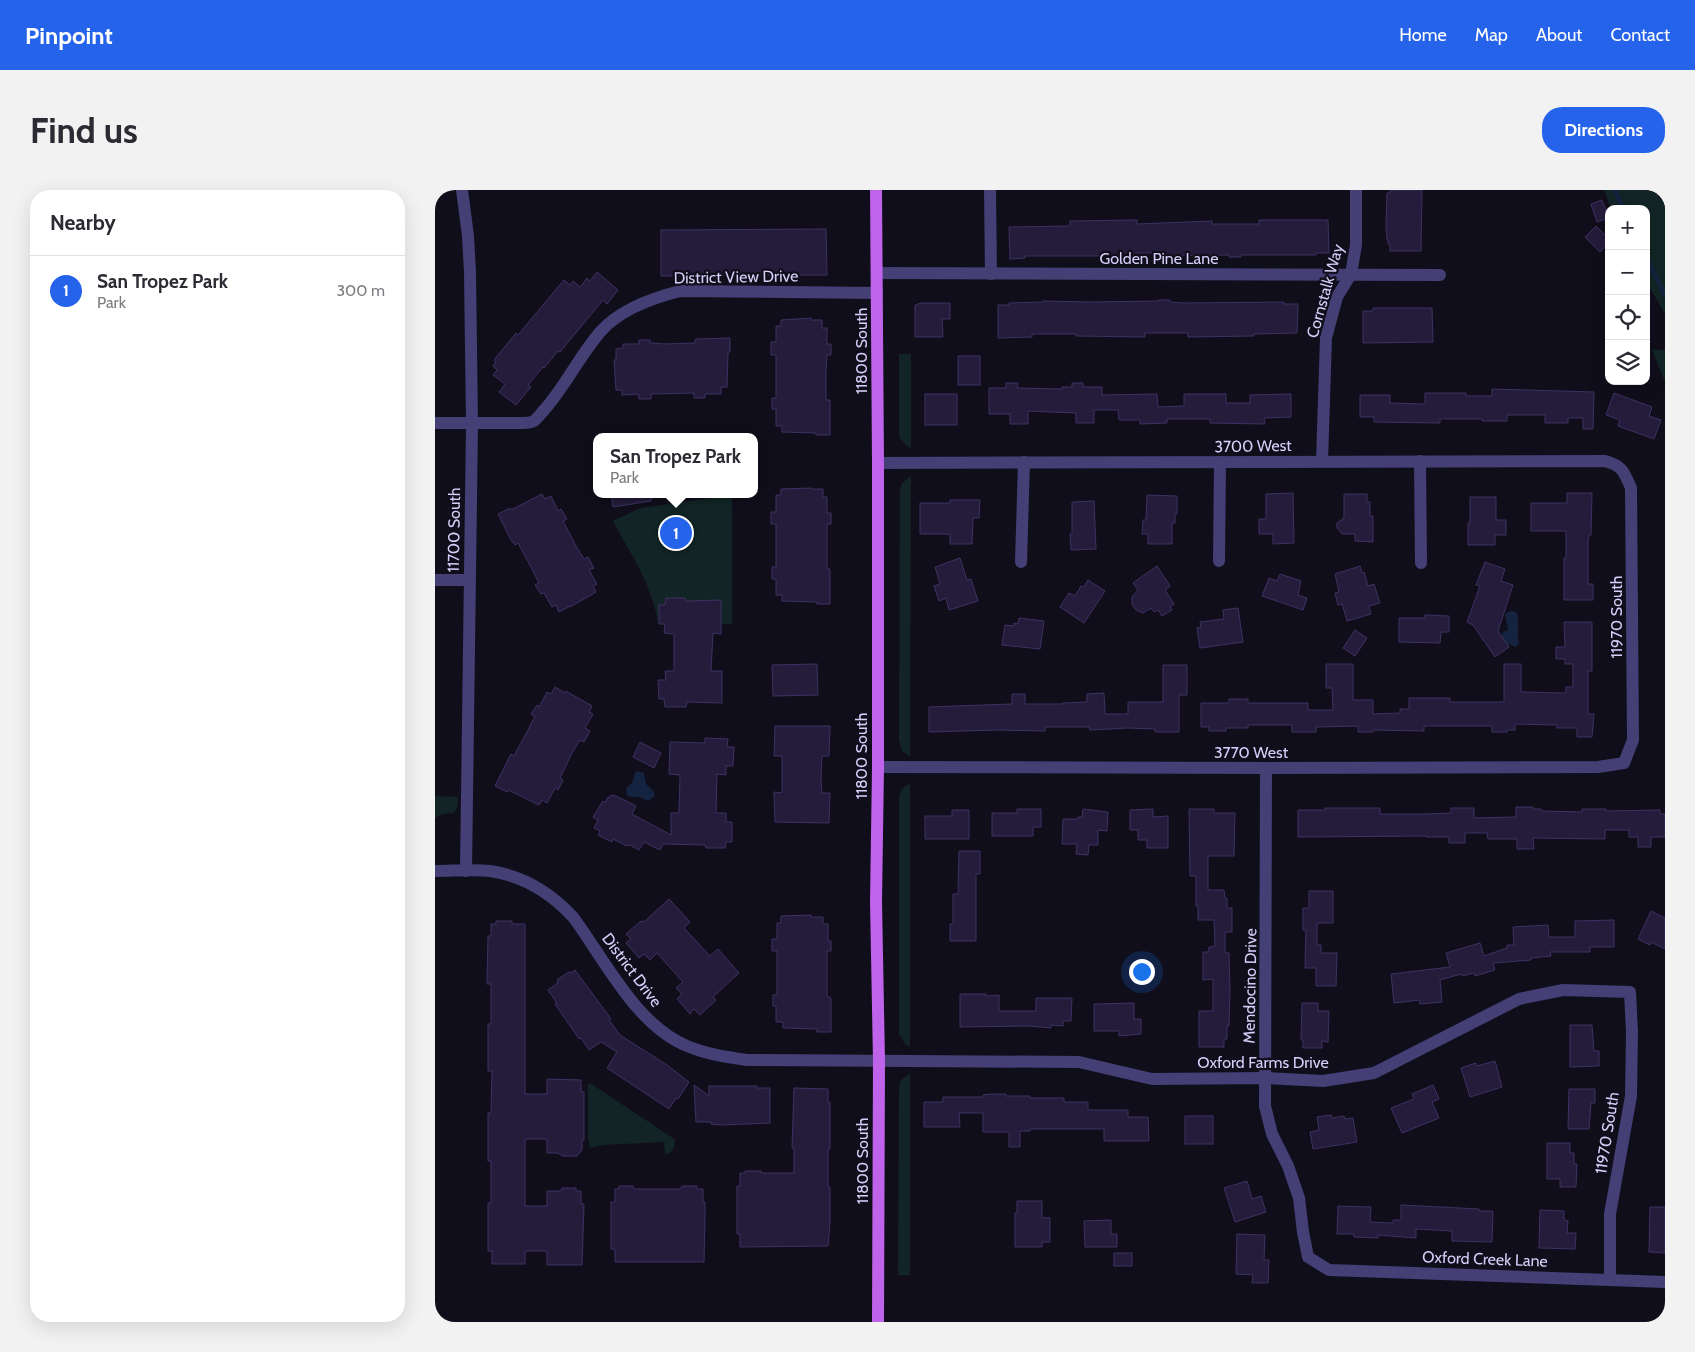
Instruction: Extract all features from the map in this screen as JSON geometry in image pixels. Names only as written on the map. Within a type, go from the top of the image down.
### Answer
[{"type":"main road","name":"11800 South","points":[[876,190],[878,463],[876,902],[879,1061],[878,1322]]},
{"type":"street","name":"11700 South","points":[[462,190],[469,236],[471,424],[466,871]]},
{"type":"street","points":[[990,190],[991,274]]},
{"type":"street","name":"Cornstalk Way","points":[[1322,461],[1326,338],[1337,297],[1351,274],[1356,245],[1356,190]]},
{"type":"street","name":"Golden Pine Lane","points":[[877,273],[1440,275]]},
{"type":"street","name":"District View Drive","points":[[471,424],[523,424],[534,421],[553,400],[577,362],[602,330],[619,316],[660,296],[680,291],[877,293]]},
{"type":"street","points":[[435,423],[471,424]]},
{"type":"street","points":[[1420,461],[1421,563]]},
{"type":"street","name":"3700 West","points":[[878,463],[1605,461],[1617,464],[1624,472]]},
{"type":"street","points":[[1021,562],[1024,462]]},
{"type":"street","points":[[1219,561],[1220,462]]},
{"type":"street","name":"11970 South","points":[[1624,472],[1631,488],[1633,740],[1624,763]]},
{"type":"street","points":[[435,580],[469,580]]},
{"type":"street","name":"3770 West","points":[[878,767],[1599,767],[1624,763]]},
{"type":"street","name":"Mendocino Drive","points":[[1266,768],[1267,960],[1265,1106],[1272,1134],[1288,1166],[1299,1198],[1303,1232],[1309,1257]]},
{"type":"street","name":"District Drive","points":[[435,871],[489,871],[511,876],[535,885],[573,917],[636,1008],[658,1028],[685,1046],[715,1056],[747,1060],[879,1061]]},
{"type":"street","name":"Oxford Farms Drive","points":[[879,1061],[1079,1062],[1152,1079],[1265,1078],[1323,1081],[1374,1073],[1519,999],[1563,990],[1630,992]]},
{"type":"street","name":"11970 South","points":[[1610,1280],[1610,1214],[1631,1096],[1632,1032],[1630,992]]},
{"type":"street","name":"Oxford Creek Lane","points":[[1309,1257],[1329,1270],[1665,1282]]},
{"type":"shaded area","points":[[1604,190],[1653,190],[1665,204],[1665,314],[1650,288],[1650,205],[1610,205]]},
{"type":"shaded area","points":[[1652,350],[1665,350],[1665,382]]},
{"type":"shaded area","points":[[899,354],[911,354],[911,448],[904,444],[899,436]]},
{"type":"shaded area","points":[[911,476],[910,756],[902,751],[899,740],[900,491],[902,483]]},
{"type":"shaded area","points":[[711,498],[732,498],[732,624],[721,624],[721,600],[686,601],[685,598],[666,598],[665,605],[659,605],[658,623],[646,583],[613,521],[640,508]]},
{"type":"shaded area","points":[[910,784],[910,1047],[905,1044],[899,1034],[899,797],[904,787]]},
{"type":"shaded area","points":[[435,796],[458,797],[458,805],[454,812],[435,818]]},
{"type":"shaded area","points":[[910,1074],[910,1275],[898,1275],[899,1088],[901,1080]]},
{"type":"shaded area","points":[[590,1083],[673,1138],[675,1140],[674,1148],[665,1154],[664,1142],[603,1145],[590,1148],[588,1139],[588,1084]]},
{"type":"water","points":[[1516,612],[1518,619],[1519,642],[1516,647],[1506,643],[1501,636],[1508,629],[1506,613]]},
{"type":"water","points":[[637,771],[644,773],[646,784],[654,792],[655,796],[648,801],[627,795],[626,788],[632,783]]},
{"type":"building","points":[[1390,190],[1422,190],[1421,251],[1390,251],[1386,225],[1387,193],[1390,193]]},
{"type":"building","points":[[1602,200],[1605,208],[1605,219],[1597,222],[1591,204]]},
{"type":"building","points":[[1137,220],[1137,224],[1212,221],[1212,224],[1259,224],[1259,220],[1328,220],[1329,253],[1316,253],[1316,255],[1241,255],[1241,257],[1229,257],[1229,255],[1160,256],[1160,253],[1137,253],[1137,256],[1025,256],[1025,258],[1010,259],[1009,227],[1070,226],[1070,221]]},
{"type":"building","points":[[1596,226],[1605,235],[1605,246],[1600,252],[1585,237]]},
{"type":"building","points":[[826,229],[827,275],[661,276],[661,230]]},
{"type":"building","points":[[597,272],[618,290],[607,304],[603,300],[560,352],[558,351],[543,367],[528,385],[531,387],[516,405],[499,392],[505,384],[493,375],[497,370],[493,366],[496,362],[494,360],[516,333],[518,335],[564,280],[570,285],[573,281],[580,287],[587,278],[590,281]]},
{"type":"building","points":[[1158,300],[1183,303],[1284,302],[1284,304],[1298,304],[1297,333],[1188,337],[1188,333],[1145,333],[1145,337],[1032,334],[1032,337],[998,338],[998,305],[1043,301]]},
{"type":"building","points":[[921,303],[950,303],[950,319],[942,319],[943,337],[915,337],[915,305]]},
{"type":"building","points":[[1373,308],[1432,308],[1433,342],[1363,343],[1363,311],[1373,311]]},
{"type":"building","points":[[811,318],[811,320],[822,320],[822,328],[827,328],[827,344],[831,344],[831,355],[827,355],[826,370],[826,400],[830,400],[830,435],[782,432],[782,426],[776,426],[776,409],[772,409],[772,398],[776,398],[776,355],[771,355],[771,342],[776,342],[776,326],[781,326],[781,320]]},
{"type":"building","points":[[730,338],[727,387],[721,387],[721,394],[705,394],[705,398],[694,398],[694,393],[651,394],[651,399],[639,399],[638,394],[622,395],[622,390],[616,390],[614,360],[616,360],[616,349],[623,348],[623,344],[639,344],[639,340],[650,340],[650,343],[665,344],[695,343],[696,339]]},
{"type":"building","points":[[958,356],[980,356],[980,385],[958,385]]},
{"type":"building","points":[[1006,383],[1018,383],[1017,388],[1062,389],[1062,387],[1072,387],[1072,383],[1083,383],[1083,387],[1102,387],[1102,395],[1157,394],[1158,407],[1184,406],[1184,394],[1226,394],[1226,403],[1250,403],[1250,395],[1291,394],[1291,417],[1264,418],[1265,424],[1210,423],[1210,419],[1167,419],[1167,423],[1140,424],[1140,420],[1119,420],[1118,410],[1094,410],[1094,423],[1076,423],[1076,413],[1028,411],[1028,424],[1010,424],[1010,414],[989,414],[989,388],[1006,388]]},
{"type":"building","points":[[1492,389],[1594,392],[1593,429],[1583,429],[1583,418],[1568,418],[1568,423],[1545,423],[1545,415],[1507,415],[1507,421],[1440,419],[1440,423],[1374,422],[1374,417],[1360,417],[1360,395],[1390,395],[1390,403],[1425,404],[1425,393],[1466,393],[1466,396],[1492,396]]},
{"type":"building","points":[[1614,393],[1652,407],[1649,416],[1661,420],[1654,439],[1618,426],[1620,420],[1606,415]]},
{"type":"building","points":[[925,394],[957,394],[957,425],[925,425]]},
{"type":"building","points":[[781,489],[823,489],[823,497],[827,497],[827,513],[831,513],[831,524],[827,524],[827,569],[830,569],[830,604],[782,601],[782,595],[776,595],[776,579],[772,579],[772,567],[776,567],[776,524],[771,524],[771,512],[776,512],[776,495],[781,495]]},
{"type":"building","points":[[1293,493],[1294,543],[1273,544],[1273,534],[1259,534],[1259,519],[1266,519],[1266,494]]},
{"type":"building","points":[[1567,493],[1592,493],[1591,535],[1589,535],[1588,541],[1588,584],[1593,584],[1593,600],[1564,600],[1566,531],[1531,531],[1531,503],[1567,503]]},
{"type":"building","points":[[542,494],[545,499],[551,496],[558,511],[561,509],[567,519],[563,521],[576,546],[584,559],[588,557],[594,568],[589,570],[597,584],[593,586],[596,592],[559,612],[556,605],[552,607],[544,593],[541,594],[535,585],[539,583],[532,569],[518,543],[515,545],[511,540],[498,514],[510,508],[511,510]]},
{"type":"building","points":[[1344,494],[1367,494],[1367,502],[1370,502],[1370,516],[1373,516],[1373,542],[1355,541],[1355,534],[1342,534],[1337,528],[1337,523],[1344,518]]},
{"type":"building","points":[[1147,495],[1177,496],[1177,514],[1175,513],[1175,523],[1172,523],[1172,544],[1148,544],[1148,534],[1142,534],[1143,520],[1146,520]]},
{"type":"building","points":[[1470,497],[1496,497],[1496,520],[1506,520],[1506,535],[1495,535],[1495,545],[1468,545]]},
{"type":"building","points":[[612,498],[651,498],[651,501],[613,507]]},
{"type":"building","points":[[950,500],[980,500],[979,518],[973,518],[972,544],[950,544],[950,534],[920,534],[920,503],[950,503]]},
{"type":"building","points":[[1094,501],[1096,549],[1071,550],[1072,502]]},
{"type":"building","points":[[960,558],[967,580],[971,579],[978,601],[949,610],[946,598],[939,601],[934,586],[940,584],[935,567]]},
{"type":"building","points":[[1485,562],[1505,569],[1501,581],[1513,585],[1498,631],[1509,647],[1495,657],[1473,625],[1467,622],[1480,586],[1476,585]]},
{"type":"building","points":[[1157,566],[1170,586],[1165,590],[1174,604],[1170,607],[1172,610],[1162,616],[1158,610],[1154,612],[1151,608],[1143,613],[1136,610],[1132,604],[1132,597],[1138,590],[1133,583]]},
{"type":"building","points":[[1360,566],[1368,586],[1374,584],[1380,603],[1369,606],[1371,614],[1347,621],[1342,604],[1338,605],[1335,593],[1339,592],[1335,574]]},
{"type":"building","points":[[1280,574],[1301,581],[1298,595],[1307,598],[1303,610],[1262,596],[1269,578],[1277,581]]},
{"type":"building","points":[[1088,580],[1105,591],[1084,623],[1060,607],[1069,593],[1075,596],[1081,586],[1084,587]]},
{"type":"building","points":[[666,598],[685,598],[686,601],[721,600],[721,634],[713,633],[711,671],[722,671],[722,703],[687,702],[686,707],[665,707],[664,699],[659,699],[658,680],[666,680],[665,671],[674,671],[674,634],[664,633],[665,624],[659,624],[659,605],[665,605]]},
{"type":"building","points":[[1238,608],[1243,642],[1200,648],[1197,628],[1201,627],[1200,622],[1224,619],[1223,610]]},
{"type":"building","points":[[1425,615],[1449,616],[1449,632],[1441,632],[1440,643],[1399,642],[1399,618],[1425,618]]},
{"type":"building","points":[[1019,618],[1044,621],[1040,649],[1002,645],[1005,625],[1014,626],[1014,623],[1018,624]]},
{"type":"building","points":[[1564,622],[1592,622],[1592,671],[1588,671],[1588,714],[1594,714],[1592,737],[1577,737],[1577,728],[1557,728],[1557,725],[1515,724],[1515,730],[1507,730],[1507,732],[1492,732],[1492,726],[1424,726],[1424,731],[1373,730],[1373,732],[1358,732],[1358,726],[1316,727],[1316,732],[1292,732],[1292,725],[1248,725],[1248,728],[1226,728],[1226,731],[1209,731],[1209,727],[1201,727],[1201,703],[1229,703],[1229,699],[1248,699],[1248,703],[1308,703],[1308,710],[1333,710],[1332,688],[1326,688],[1326,664],[1353,664],[1353,700],[1373,700],[1373,714],[1400,713],[1400,709],[1409,709],[1409,698],[1450,698],[1450,702],[1504,702],[1504,664],[1521,664],[1521,692],[1566,693],[1566,687],[1573,687],[1573,664],[1565,664],[1565,659],[1556,659],[1556,647],[1565,647]]},
{"type":"building","points":[[1355,630],[1367,638],[1355,656],[1343,648]]},
{"type":"building","points":[[817,664],[818,695],[773,696],[772,665]]},
{"type":"building","points":[[1163,665],[1187,665],[1187,695],[1179,695],[1179,732],[1155,732],[1155,729],[1090,730],[1089,727],[1045,727],[1045,731],[929,732],[929,707],[1012,704],[1012,694],[1025,694],[1025,704],[1063,704],[1087,702],[1087,694],[1104,693],[1105,714],[1128,714],[1128,702],[1163,702]]},
{"type":"building","points":[[555,687],[592,706],[589,712],[593,714],[585,728],[590,731],[584,742],[580,740],[572,753],[560,778],[563,780],[558,790],[555,788],[547,803],[542,800],[539,805],[495,786],[511,754],[514,756],[535,716],[531,714],[537,705],[539,707],[547,692],[551,694]]},
{"type":"building","points":[[775,726],[830,726],[829,756],[822,756],[821,780],[822,793],[830,793],[829,823],[775,822],[774,792],[782,793],[782,756],[774,756]]},
{"type":"building","points":[[705,738],[728,739],[727,747],[734,747],[733,766],[726,766],[726,775],[717,774],[716,813],[726,813],[726,822],[732,822],[732,842],[726,842],[725,848],[706,848],[705,845],[663,844],[660,850],[644,842],[639,850],[613,839],[612,842],[598,835],[600,831],[594,828],[598,820],[593,817],[603,801],[605,803],[608,797],[614,795],[636,806],[632,814],[671,835],[671,813],[679,813],[680,775],[669,774],[670,742],[705,743]]},
{"type":"building","points":[[640,742],[661,753],[654,768],[633,757]]},
{"type":"building","points":[[1516,807],[1533,807],[1533,809],[1541,809],[1541,811],[1582,812],[1582,809],[1606,809],[1606,811],[1660,810],[1660,814],[1665,814],[1665,837],[1651,837],[1651,847],[1638,847],[1638,837],[1629,837],[1629,830],[1605,830],[1605,839],[1533,838],[1534,849],[1517,849],[1517,839],[1488,839],[1487,833],[1465,833],[1465,843],[1449,843],[1449,837],[1426,836],[1298,837],[1298,810],[1380,808],[1380,814],[1426,814],[1451,813],[1451,808],[1474,808],[1474,818],[1516,817]]},
{"type":"building","points":[[1017,809],[1041,809],[1041,827],[1033,827],[1033,836],[992,836],[992,813],[1017,813]]},
{"type":"building","points":[[1083,809],[1108,812],[1107,831],[1098,830],[1098,845],[1089,845],[1088,855],[1076,854],[1077,844],[1062,844],[1063,819],[1078,819],[1078,817],[1082,817]]},
{"type":"building","points":[[1153,809],[1153,817],[1168,816],[1168,848],[1147,848],[1147,840],[1138,840],[1138,830],[1130,830],[1130,810]]},
{"type":"building","points":[[1189,809],[1214,809],[1214,813],[1235,813],[1234,856],[1208,856],[1208,890],[1224,890],[1225,898],[1227,898],[1227,908],[1232,908],[1232,932],[1225,932],[1225,953],[1229,953],[1230,989],[1229,1026],[1227,1026],[1227,1039],[1224,1039],[1224,1047],[1199,1047],[1199,1011],[1213,1011],[1213,979],[1203,980],[1203,952],[1209,952],[1209,947],[1215,946],[1214,920],[1198,920],[1196,876],[1190,876]]},
{"type":"building","points":[[952,810],[969,810],[969,839],[925,839],[925,816],[952,816]]},
{"type":"building","points":[[959,851],[980,851],[980,874],[976,874],[976,941],[950,941],[950,924],[953,924],[953,894],[958,894]]},
{"type":"building","points":[[1309,891],[1333,891],[1333,923],[1317,923],[1317,945],[1321,945],[1321,953],[1337,953],[1336,986],[1316,986],[1316,968],[1305,968],[1306,930],[1303,930],[1303,908],[1309,908]]},
{"type":"building","points":[[669,899],[690,922],[684,928],[710,956],[718,949],[739,973],[713,997],[716,1000],[700,1015],[694,1009],[690,1014],[677,999],[682,994],[676,988],[683,982],[657,953],[650,960],[644,954],[639,958],[626,943],[631,939],[626,934],[641,921],[644,922]]},
{"type":"building","points":[[1651,911],[1665,918],[1665,949],[1651,942],[1650,945],[1638,939]]},
{"type":"building","points":[[811,915],[811,917],[823,917],[823,924],[828,924],[828,941],[831,941],[831,951],[827,951],[827,996],[831,998],[831,1032],[817,1032],[817,1029],[783,1028],[783,1022],[776,1022],[776,1006],[773,1006],[773,995],[777,995],[777,951],[772,951],[772,939],[777,939],[777,923],[781,923],[781,916]]},
{"type":"building","points":[[1614,920],[1614,947],[1590,947],[1590,952],[1550,952],[1551,956],[1531,958],[1531,960],[1493,963],[1495,970],[1475,976],[1474,973],[1462,976],[1461,974],[1440,980],[1442,1002],[1420,1004],[1419,1000],[1394,1003],[1391,974],[1450,967],[1446,953],[1480,943],[1484,956],[1507,948],[1507,945],[1514,945],[1513,927],[1548,925],[1549,937],[1575,937],[1575,921]]},
{"type":"building","points":[[496,921],[512,921],[512,924],[525,924],[525,1094],[547,1094],[547,1079],[581,1080],[581,1092],[584,1092],[584,1140],[582,1140],[582,1150],[577,1156],[547,1153],[547,1139],[525,1139],[525,1206],[547,1206],[547,1191],[576,1188],[576,1191],[581,1191],[581,1204],[584,1204],[582,1265],[547,1265],[547,1251],[525,1251],[525,1264],[492,1264],[492,1251],[488,1251],[488,1203],[491,1203],[491,1161],[488,1161],[488,1113],[491,1113],[492,1071],[488,1071],[488,1024],[491,1024],[491,984],[487,984],[488,936],[491,936],[491,924],[496,924]]},
{"type":"building","points":[[575,970],[611,1019],[609,1020],[620,1035],[667,1065],[689,1082],[669,1109],[607,1068],[617,1052],[601,1042],[589,1050],[581,1038],[579,1039],[555,1004],[557,1003],[548,990],[558,983],[557,980]]},
{"type":"building","points":[[960,994],[999,995],[999,1011],[1036,1011],[1036,998],[1072,998],[1071,1021],[1063,1021],[1063,1026],[1051,1025],[1051,1028],[1028,1026],[960,1027]]},
{"type":"building","points":[[1134,1003],[1134,1019],[1141,1019],[1141,1034],[1119,1036],[1119,1031],[1094,1031],[1094,1004]]},
{"type":"building","points":[[1302,1003],[1318,1003],[1318,1011],[1329,1011],[1328,1042],[1322,1041],[1322,1048],[1303,1048],[1303,1040],[1301,1040]]},
{"type":"building","points":[[1570,1025],[1592,1025],[1594,1051],[1599,1051],[1599,1066],[1570,1067]]},
{"type":"building","points":[[1495,1061],[1502,1087],[1470,1097],[1461,1068],[1476,1063],[1477,1066]]},
{"type":"building","points":[[694,1085],[709,1096],[709,1086],[757,1086],[757,1088],[770,1088],[770,1123],[723,1125],[711,1124],[711,1122],[696,1122]]},
{"type":"building","points":[[1433,1085],[1439,1099],[1432,1102],[1439,1118],[1402,1133],[1391,1108],[1414,1099],[1412,1094]]},
{"type":"building","points":[[794,1088],[828,1089],[828,1102],[830,1102],[828,1187],[830,1187],[830,1222],[828,1246],[740,1247],[740,1234],[737,1234],[737,1186],[740,1186],[740,1173],[745,1173],[745,1171],[761,1171],[761,1173],[794,1173],[794,1148],[792,1148]]},
{"type":"building","points":[[1569,1089],[1595,1089],[1595,1103],[1591,1103],[1589,1129],[1568,1129]]},
{"type":"building","points":[[983,1095],[1030,1096],[1030,1098],[1064,1098],[1064,1102],[1088,1102],[1088,1110],[1128,1110],[1128,1117],[1148,1117],[1149,1141],[1104,1141],[1104,1129],[1030,1129],[1030,1131],[1020,1131],[1020,1147],[1009,1147],[1009,1132],[983,1132],[983,1113],[959,1113],[960,1127],[924,1127],[924,1102],[943,1102],[943,1097],[983,1097]]},
{"type":"building","points":[[1331,1115],[1332,1118],[1344,1116],[1345,1119],[1353,1118],[1357,1142],[1313,1149],[1310,1132],[1319,1130],[1317,1117]]},
{"type":"building","points":[[1185,1116],[1213,1116],[1213,1144],[1185,1144]]},
{"type":"building","points":[[1547,1143],[1570,1143],[1570,1153],[1574,1153],[1574,1164],[1577,1164],[1576,1187],[1560,1187],[1560,1179],[1547,1179]]},
{"type":"building","points":[[1247,1181],[1252,1199],[1261,1196],[1266,1212],[1235,1222],[1224,1188]]},
{"type":"building","points":[[619,1186],[633,1186],[634,1189],[680,1189],[682,1186],[697,1186],[697,1189],[703,1189],[703,1202],[705,1202],[704,1262],[615,1262],[615,1249],[611,1249],[611,1202],[615,1202],[615,1189],[619,1189]]},
{"type":"building","points":[[1017,1201],[1042,1201],[1042,1218],[1050,1218],[1050,1242],[1042,1242],[1042,1247],[1015,1247]]},
{"type":"building","points":[[1401,1205],[1493,1211],[1492,1242],[1452,1241],[1452,1231],[1416,1229],[1416,1238],[1378,1235],[1378,1238],[1354,1237],[1354,1234],[1337,1234],[1338,1206],[1371,1207],[1370,1222],[1393,1223],[1393,1220],[1401,1220]]},
{"type":"building","points":[[1650,1207],[1665,1207],[1665,1253],[1649,1252]]},
{"type":"building","points":[[1540,1210],[1564,1211],[1564,1220],[1568,1221],[1567,1233],[1576,1233],[1575,1249],[1539,1248]]},
{"type":"building","points":[[1111,1220],[1111,1234],[1117,1234],[1117,1247],[1085,1247],[1084,1221]]},
{"type":"building","points":[[1237,1234],[1265,1235],[1264,1260],[1269,1260],[1268,1283],[1252,1283],[1253,1275],[1236,1274]]},
{"type":"building","points":[[1114,1253],[1132,1253],[1132,1266],[1114,1266]]},
{"type":"waterway","points":[[1615,190],[1621,205]]},
{"type":"waterway","points":[[1650,265],[1665,295]]},
{"type":"place","name":"San Tropez Park","points":[[676,533]]}]
